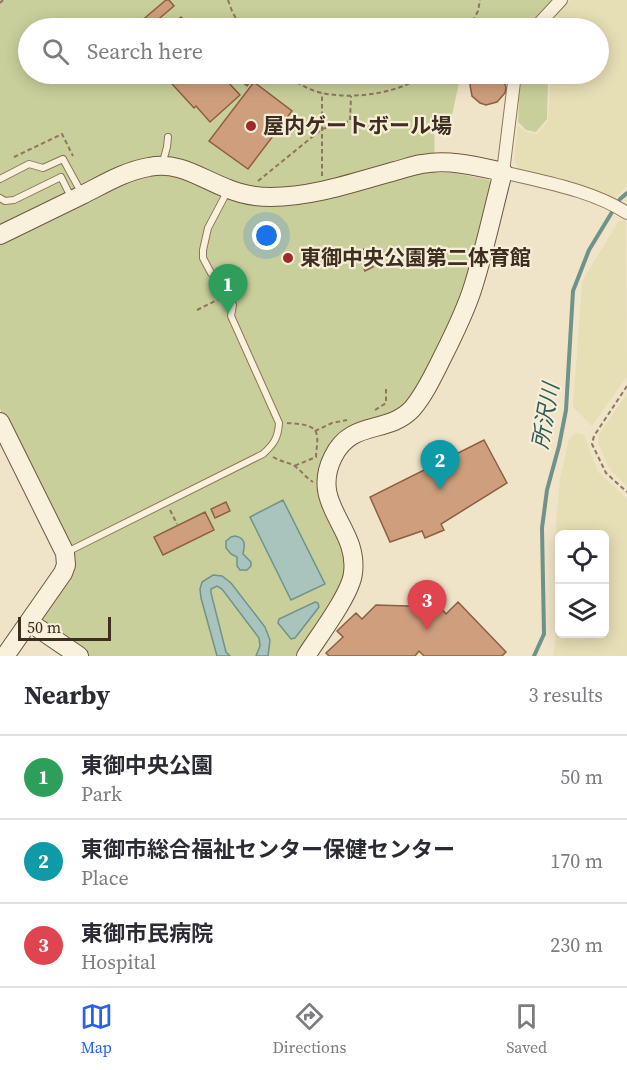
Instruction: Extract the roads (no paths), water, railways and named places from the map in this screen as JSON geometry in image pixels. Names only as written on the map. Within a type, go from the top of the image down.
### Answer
[{"type":"street","points":[[544,18],[561,0]]},
{"type":"street","points":[[306,656],[344,597],[353,575],[352,550],[327,496],[328,469],[340,445],[349,437],[361,430],[398,420],[410,411],[420,400],[451,341],[472,288],[503,172],[514,84]]},
{"type":"street","points":[[0,235],[132,171],[162,165],[195,173],[246,195],[269,197],[294,196],[321,190],[424,160],[454,162],[503,172],[582,193],[603,200],[626,212]]},
{"type":"street","points":[[0,422],[65,553],[66,565],[64,577],[5,656]]},
{"type":"street","points":[[29,622],[80,656]]},
{"type":"lane","points":[[162,165],[168,137]]},
{"type":"lane","points":[[0,179],[29,164],[43,168],[63,159],[77,197]]},
{"type":"lane","points":[[0,198],[5,201],[15,200],[61,177],[77,197]]},
{"type":"lane","points":[[65,553],[263,454],[273,445],[278,434],[279,423],[231,316],[232,305],[222,281],[211,273],[203,258],[208,228],[228,189]]},
{"type":"water","points":[[283,500],[325,584],[291,600],[250,517]]},
{"type":"water","points":[[235,536],[243,540],[243,554],[251,562],[247,570],[240,570],[237,566],[237,557],[226,548],[226,541]]},
{"type":"water","points":[[213,575],[222,576],[231,583],[265,627],[270,640],[268,656],[256,656],[260,646],[259,638],[222,589],[217,586],[211,589],[211,593],[226,652],[230,656],[217,656],[200,589],[202,582]]},
{"type":"water","points":[[315,602],[319,607],[295,638],[291,639],[278,623],[279,619]]},
{"type":"waterway","name":"所沢川","points":[[534,656],[544,634],[542,528],[547,490],[566,410],[573,291],[589,250],[620,199],[627,193]]},
{"type":"place","name":"屋内ゲートボール場","points":[[251,126]]},
{"type":"place","name":"東御中央公園第二体育館","points":[[288,258]]},
{"type":"place","name":"東御中央公園","points":[[228,314]]},
{"type":"place","name":"東御市総合福祉センター保健センター","points":[[440,490]]},
{"type":"place","name":"東御市民病院","points":[[427,630]]}]
